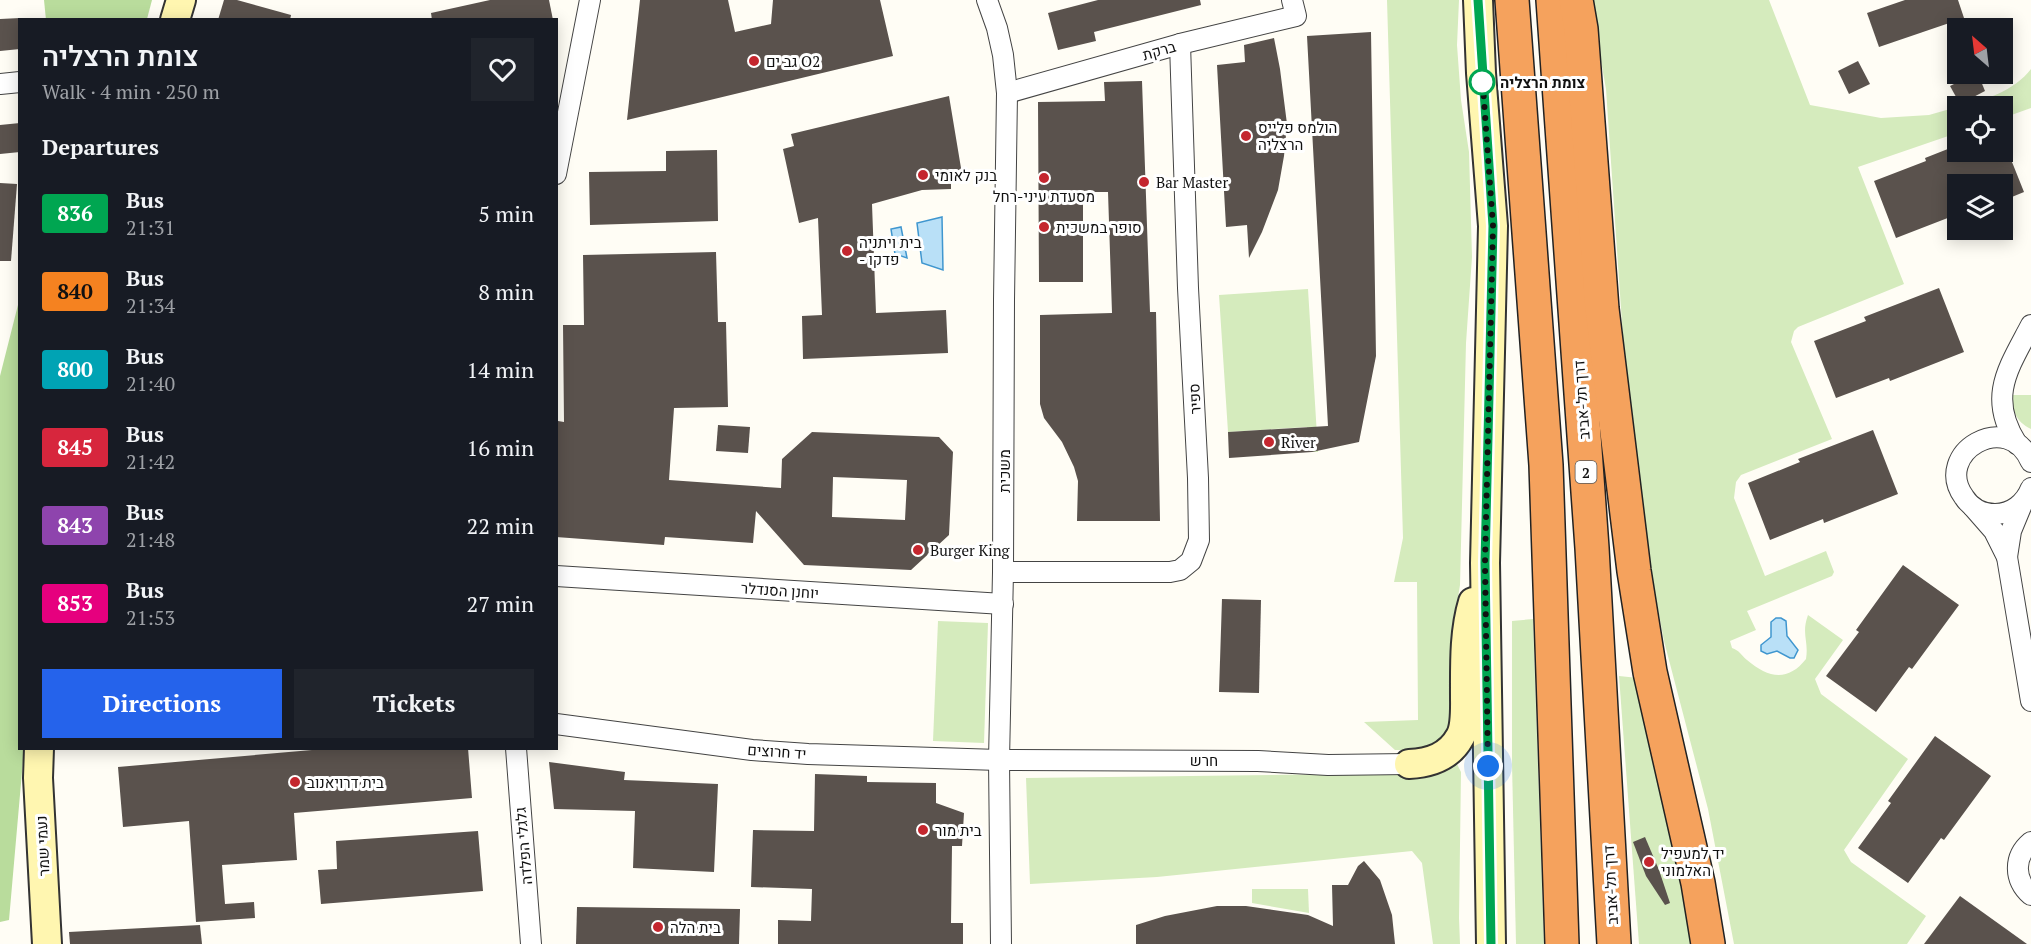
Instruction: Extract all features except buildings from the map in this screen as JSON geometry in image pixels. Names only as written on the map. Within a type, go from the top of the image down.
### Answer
[{"type":"highway","points":[[1512,0],[1546,465],[1562,944]]},
{"type":"highway","name":"דרך תל-אביב","points":[[1553,0],[1591,536],[1614,944]]},
{"type":"highway","points":[[1576,0],[1581,29],[1602,309],[1634,571],[1650,672],[1698,883],[1708,944]]},
{"type":"street","points":[[158,18],[160,0]]},
{"type":"street","points":[[176,18],[181,0]]},
{"type":"street","points":[[558,164],[590,0]]},
{"type":"street","name":"משכית","points":[[987,0],[1003,55],[1007,93],[1003,604],[999,760],[1001,944]]},
{"type":"street","name":"ברקת","points":[[1007,93],[1180,44],[1296,16],[1292,0]]},
{"type":"street","points":[[1478,0],[1493,226],[1485,563],[1491,944]]},
{"type":"street","name":"ספיר","points":[[1003,572],[1170,572],[1180,570],[1191,561],[1196,551],[1199,540],[1198,478],[1188,288],[1180,44]]},
{"type":"street","points":[[0,84],[18,82]]},
{"type":"street","points":[[2025,450],[2004,418],[2001,395],[2015,356],[2031,325]]},
{"type":"street","points":[[2025,450],[2006,439],[1989,438],[1972,445],[1964,454],[1957,470],[1957,482],[1961,494],[1994,531],[2007,557],[2031,701]]},
{"type":"street","points":[[1973,507],[1984,512],[2001,513],[2013,509],[2029,493]]},
{"type":"street","points":[[2007,557],[2011,531],[2029,493]]},
{"type":"street","points":[[1409,764],[1426,763],[1439,758],[1451,749],[1461,736],[1466,641],[1471,609],[1485,563]]},
{"type":"street","name":"יוחנן הסנדלר","points":[[558,576],[1003,604]]},
{"type":"street","name":"יד חרוצים","points":[[558,724],[752,750],[999,760]]},
{"type":"street","name":"נעמי שמר","points":[[29,750],[27,780],[33,944]]},
{"type":"street","name":"נעמי שמר","points":[[39,750],[38,778],[46,944]]},
{"type":"street","name":"גלגלי הפלדה","points":[[516,750],[531,944]]},
{"type":"street","name":"חרש","points":[[999,760],[1409,764]]},
{"type":"street","points":[[2031,830],[2017,869],[2019,879],[2031,895]]},
{"type":"green space","points":[[44,0],[152,0],[147,18],[46,18]]},
{"type":"green space","points":[[1387,0],[1459,0],[1457,45],[1461,100],[1469,152],[1472,257],[1466,343],[1460,585],[1452,633],[1451,714],[1449,729],[1435,744],[1425,750],[1395,750],[1364,722],[1418,720],[1417,582],[1394,582],[1403,538]]},
{"type":"green space","points":[[1590,0],[1769,0],[1810,105],[1881,118],[1929,115],[1947,110],[1947,136],[1858,167],[1904,284],[1798,327],[1794,331],[1791,342],[1832,439],[1741,475],[1736,482],[1734,498],[1765,576],[1826,551],[1834,572],[1832,576],[1747,611],[1756,630],[1730,641],[1732,648],[1755,666],[1770,674],[1778,675],[1792,671],[1806,659],[1805,627],[1808,615],[1843,640],[1815,679],[1821,694],[1908,759],[1844,850],[1851,862],[1926,916],[1907,944],[1734,944],[1708,809],[1664,641],[1630,440],[1606,89]]},
{"type":"green space","points":[[2031,69],[2031,108],[2013,114],[2013,96],[1991,96],[2008,89]]},
{"type":"green space","points":[[1308,289],[1318,452],[1309,452],[1307,427],[1228,432],[1219,295]]},
{"type":"green space","points":[[18,305],[18,750],[24,750],[9,920],[0,922],[0,376]]},
{"type":"green space","points":[[2011,395],[2031,395],[2031,429],[2016,415]]},
{"type":"green space","points":[[1533,619],[1544,944],[1516,944],[1512,621]]},
{"type":"green space","points":[[938,621],[988,623],[984,743],[933,741]]},
{"type":"green space","points":[[1619,676],[1638,678],[1672,826],[1692,944],[1639,944]]},
{"type":"green space","points":[[1456,762],[1461,772],[1460,944],[1433,944],[1422,863],[1412,851],[1157,877],[1030,884],[1026,778],[1431,773]]},
{"type":"green space","points":[[1252,889],[1308,889],[1309,913],[1252,903]]},
{"type":"water","points":[[942,217],[943,270],[922,263],[917,223]]},
{"type":"water","points":[[901,227],[907,258],[895,254],[891,229]]},
{"type":"water","points":[[1776,618],[1786,621],[1787,636],[1798,650],[1794,658],[1777,651],[1767,654],[1761,651],[1761,645],[1771,637],[1771,622]]},
{"type":"bus line","name":"836","points":[[1478,0],[1493,226],[1485,563],[1491,944]]},
{"type":"place","name":"גב ים O2","points":[[754,61]]},
{"type":"place","name":"צומת הרצליה","points":[[1482,82]]},
{"type":"place","name":"הולמס פלייס הרצליה","points":[[1246,136]]},
{"type":"place","name":"בנק לאומי","points":[[923,175]]},
{"type":"place","name":"מסעדת עיני-רחל","points":[[1044,178]]},
{"type":"place","name":"Bar Master","points":[[1144,182]]},
{"type":"place","name":"סופר במשכית","points":[[1044,227]]},
{"type":"place","name":"בית ויתניה - פדקו","points":[[847,251]]},
{"type":"place","name":"River","points":[[1269,442]]},
{"type":"place","name":"Burger King","points":[[918,550]]},
{"type":"place","name":"בית דרויאנוב","points":[[295,782]]},
{"type":"place","name":"בית מור","points":[[923,830]]},
{"type":"place","name":"יד למעפיל האלמוני","points":[[1649,862]]},
{"type":"place","name":"בית הלה","points":[[658,927]]},
{"type":"route","points":[[1482,82],[1482,73],[1493,226],[1485,563],[1488,766]]}]
